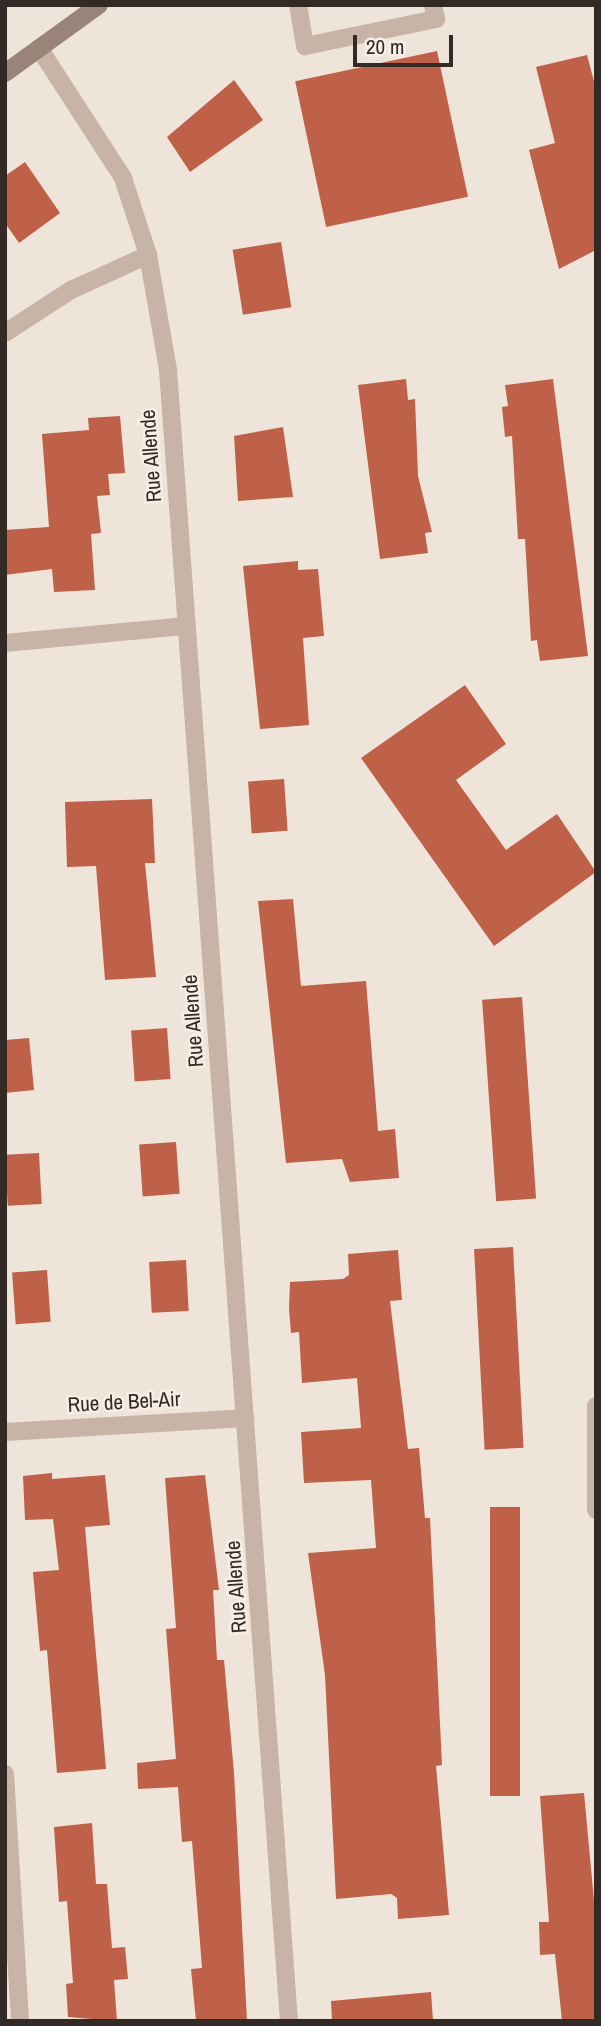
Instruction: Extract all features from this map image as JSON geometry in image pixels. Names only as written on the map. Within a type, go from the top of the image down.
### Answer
[{"type":"main road","points":[[5,73],[99,5]]},
{"type":"street","points":[[299,5],[305,46],[436,19],[433,5]]},
{"type":"street","name":"Rue Allende","points":[[40,48],[107,147],[148,255],[168,370],[289,2021]]},
{"type":"street","points":[[5,333],[71,290],[148,255]]},
{"type":"street","points":[[5,643],[186,626]]},
{"type":"street","points":[[596,1406],[596,1510]]},
{"type":"street","name":"Rue de Bel-Air","points":[[5,1432],[246,1418]]},
{"type":"street","points":[[5,1774],[20,2021]]},
{"type":"building","points":[[437,51],[468,197],[326,227],[295,81]]},
{"type":"building","points":[[587,55],[596,89],[596,250],[559,269],[529,150],[555,143],[536,67]]},
{"type":"building","points":[[234,80],[263,120],[190,172],[167,137]]},
{"type":"building","points":[[25,162],[60,213],[19,243],[5,223],[5,176]]},
{"type":"building","points":[[281,242],[291,307],[243,315],[233,250]]},
{"type":"building","points":[[406,379],[408,400],[415,399],[418,476],[432,532],[425,533],[428,553],[380,559],[358,385]]},
{"type":"building","points":[[553,379],[588,656],[540,661],[537,640],[531,641],[525,539],[518,539],[512,436],[505,437],[502,407],[508,406],[505,385]]},
{"type":"building","points":[[120,416],[125,473],[108,474],[110,495],[97,496],[101,533],[91,534],[95,590],[54,592],[52,569],[5,575],[5,530],[49,527],[42,434],[89,430],[88,418]]},
{"type":"building","points":[[283,427],[293,497],[238,501],[234,436]]},
{"type":"building","points":[[298,561],[298,570],[318,569],[324,636],[303,638],[309,725],[260,729],[243,566]]},
{"type":"building","points":[[465,685],[506,744],[456,780],[506,850],[557,814],[596,872],[494,946],[361,758]]},
{"type":"building","points":[[284,779],[288,831],[252,833],[248,782]]},
{"type":"building","points":[[152,799],[155,863],[145,863],[156,977],[105,980],[96,866],[67,867],[65,802]]},
{"type":"building","points":[[293,899],[301,986],[366,981],[378,1131],[395,1129],[399,1178],[350,1182],[342,1159],[286,1163],[258,901]]},
{"type":"building","points":[[522,997],[536,1199],[496,1201],[482,1000]]},
{"type":"building","points":[[167,1028],[171,1079],[135,1081],[131,1031]]},
{"type":"building","points":[[29,1038],[34,1090],[5,1093],[5,1040]]},
{"type":"building","points":[[176,1142],[180,1194],[143,1196],[139,1145]]},
{"type":"building","points":[[39,1153],[42,1204],[8,1206],[5,1155]]},
{"type":"building","points":[[513,1247],[524,1448],[485,1450],[474,1249]]},
{"type":"building","points":[[398,1250],[402,1300],[390,1301],[408,1449],[419,1448],[425,1518],[430,1518],[442,1765],[436,1766],[449,1915],[398,1919],[397,1898],[391,1894],[336,1899],[325,1675],[308,1553],[376,1548],[371,1480],[304,1483],[301,1432],[361,1428],[357,1378],[302,1383],[299,1332],[291,1333],[289,1309],[290,1282],[343,1279],[349,1275],[348,1254]]},
{"type":"building","points":[[186,1260],[189,1311],[152,1313],[149,1262]]},
{"type":"building","points":[[47,1270],[51,1322],[16,1324],[12,1272]]},
{"type":"building","points":[[52,1473],[52,1479],[105,1475],[110,1525],[85,1527],[106,1769],[57,1773],[47,1650],[40,1651],[33,1572],[59,1570],[53,1519],[25,1520],[23,1476]]},
{"type":"building","points":[[205,1475],[219,1590],[213,1590],[217,1660],[224,1660],[234,1773],[247,2021],[196,2021],[191,1969],[202,1968],[192,1841],[182,1842],[178,1787],[138,1789],[137,1763],[176,1759],[166,1629],[176,1628],[165,1478]]},
{"type":"building","points":[[490,1507],[520,1507],[520,1796],[490,1796]]},
{"type":"building","points":[[584,1793],[596,1922],[596,2021],[562,2021],[555,1954],[540,1955],[539,1922],[549,1922],[540,1796]]},
{"type":"building","points":[[92,1823],[96,1884],[107,1884],[112,1948],[125,1947],[128,1979],[114,1980],[117,2021],[68,2017],[66,1984],[73,1983],[67,1901],[59,1902],[54,1827]]},
{"type":"building","points":[[431,1992],[433,2021],[332,2021],[331,2001]]}]
